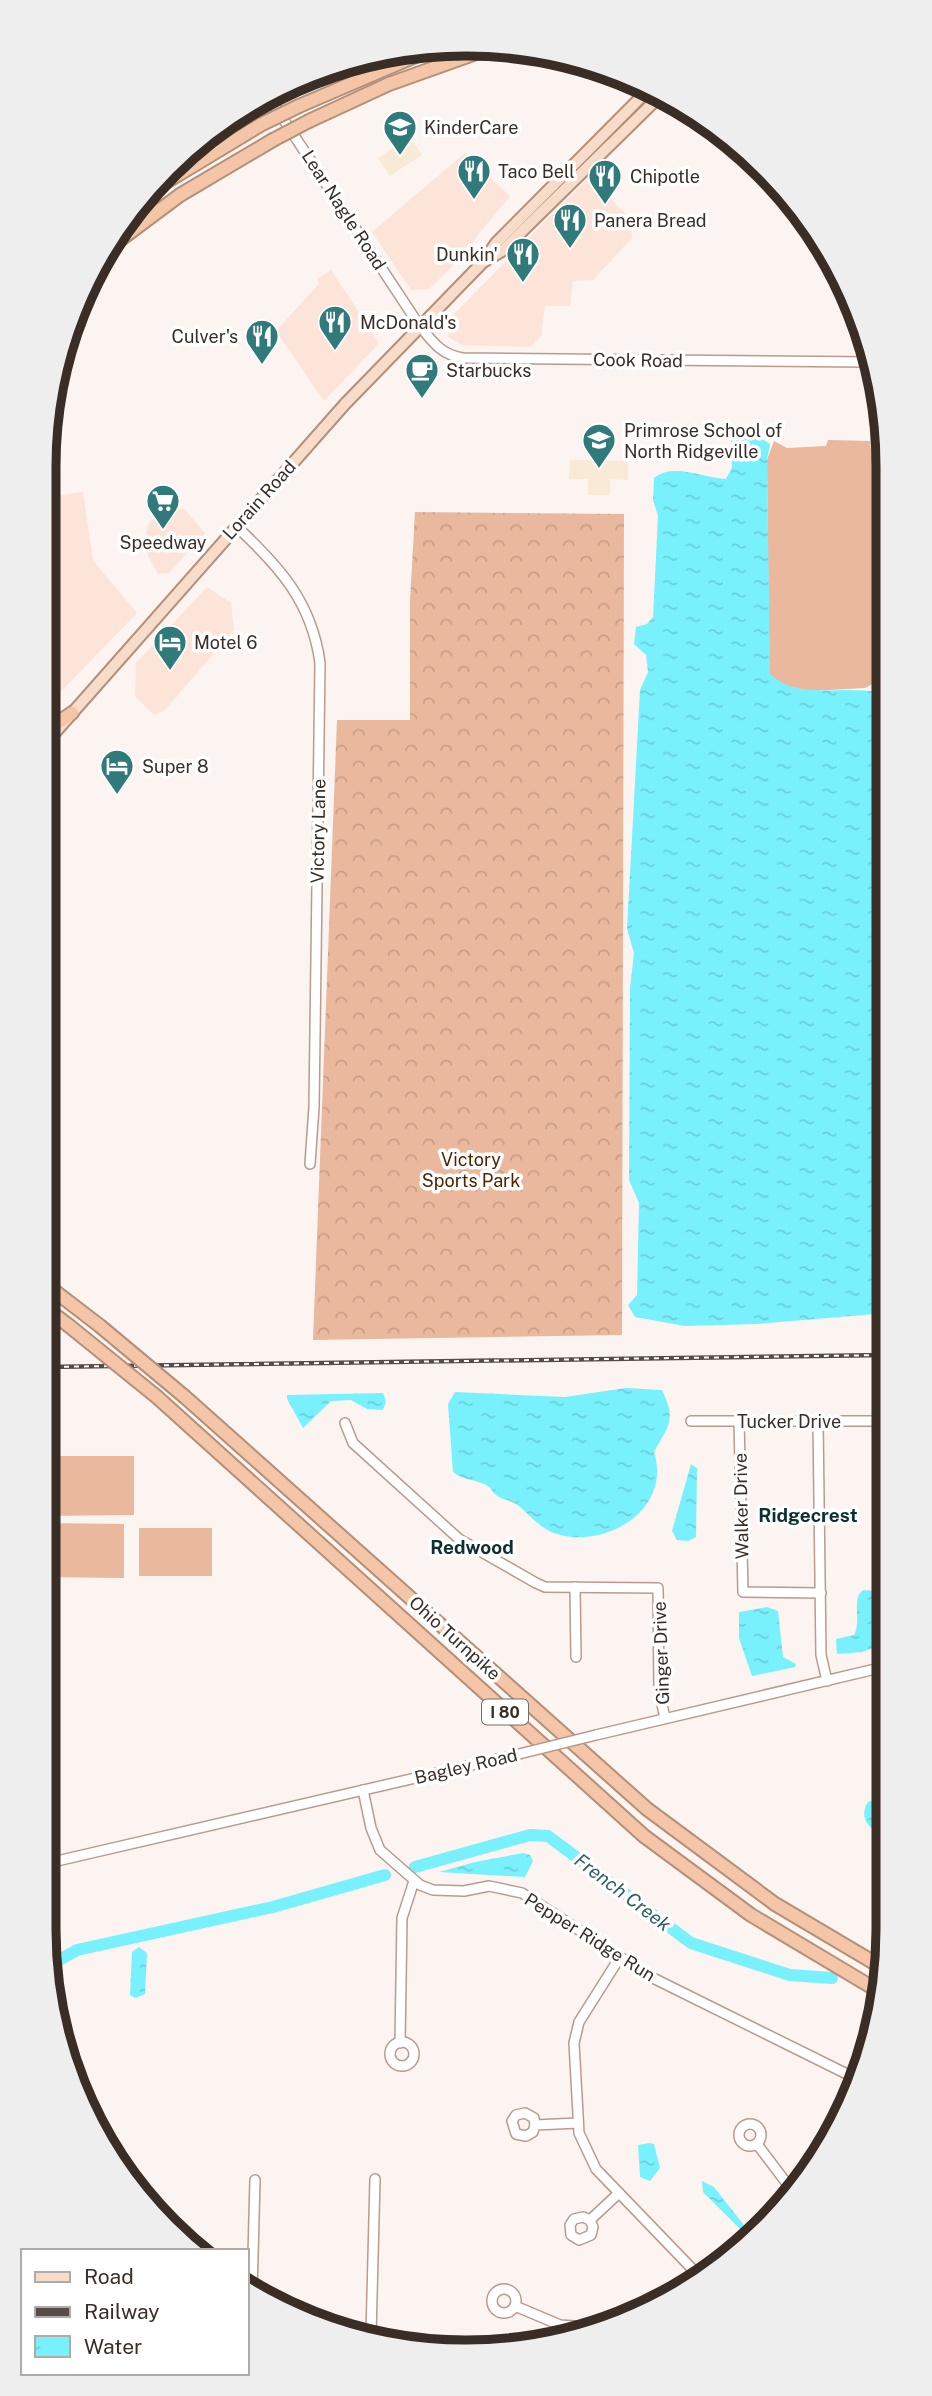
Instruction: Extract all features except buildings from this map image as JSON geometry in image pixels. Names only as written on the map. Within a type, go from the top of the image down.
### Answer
[{"type":"highway","points":[[128,234],[180,195],[309,121],[390,84],[468,56]]},
{"type":"highway","points":[[176,176],[262,124],[399,62]]},
{"type":"highway","points":[[56,724],[72,713]]},
{"type":"highway","name":"Ohio Turnpike","points":[[56,1292],[185,1397],[657,1817],[775,1904],[874,1963]]},
{"type":"highway","name":"Ohio Turnpike","points":[[56,1316],[157,1396],[645,1836],[751,1915],[872,1987]]},
{"type":"main road","name":"Lorain Road","points":[[56,731],[236,526],[419,325],[483,262],[496,243],[643,96]]},
{"type":"main road","name":"Lorain Road","points":[[483,262],[502,251],[654,102]]},
{"type":"street","name":"Lear Nagle Road","points":[[273,104],[419,325]]},
{"type":"street","name":"Cook Road","points":[[419,325],[442,351],[463,358],[862,362]]},
{"type":"street","name":"Victory Lane","points":[[236,526],[273,560],[293,585],[313,628],[320,663],[313,1143],[310,1164]]},
{"type":"street","name":"Tucker Drive","points":[[691,1421],[876,1421]]},
{"type":"street","name":"Walker Drive","points":[[739,1421],[743,1592],[821,1593]]},
{"type":"street","points":[[818,1421],[821,1656],[827,1681]]},
{"type":"street","points":[[345,1423],[353,1443],[459,1539],[545,1587],[575,1587],[576,1657]]},
{"type":"street","name":"Ginger Drive","points":[[575,1587],[658,1588],[659,1691],[665,1718]]},
{"type":"street","name":"Bagley Road","points":[[56,1861],[876,1669]]},
{"type":"street","name":"Pepper Ridge Run","points":[[363,1790],[371,1828],[380,1850],[414,1881],[433,1889],[464,1891],[489,1886],[522,1893],[651,1977],[849,2075]]},
{"type":"street","points":[[400,2043],[402,1918],[414,1881]]},
{"type":"street","points":[[620,1957],[579,2022],[574,2042],[579,2133],[590,2160],[694,2271]]},
{"type":"street","points":[[535,2125],[578,2123]]},
{"type":"street","points":[[757,2144],[787,2184]]},
{"type":"street","points":[[371,2329],[374,2179]]},
{"type":"street","points":[[252,2280],[255,2180]]},
{"type":"street","points":[[590,2220],[619,2193]]},
{"type":"street","points":[[515,2306],[560,2325],[572,2326]]},
{"type":"shaded area","name":"KinderCare","points":[[410,137],[422,155],[390,176],[378,158]]},
{"type":"shaded area","points":[[464,154],[510,196],[476,237],[471,248],[429,289],[411,290],[372,232]]},
{"type":"shaded area","points":[[590,176],[631,220],[632,238],[593,280],[573,281],[570,306],[545,306],[541,336],[531,347],[462,345],[448,337],[452,316]]},
{"type":"shaded area","points":[[331,270],[379,343],[324,401],[276,331],[319,284],[317,279]]},
{"type":"shaded area","name":"Primrose School of North Ridgeville","points":[[570,460],[628,461],[628,480],[610,479],[610,495],[588,495],[588,479],[569,479]]},
{"type":"shaded area","points":[[83,492],[93,561],[137,613],[56,697],[56,496]]},
{"type":"shaded area","points":[[168,507],[184,509],[205,533],[169,573],[158,574],[144,548],[148,524]]},
{"type":"shaded area","points":[[207,587],[231,603],[234,630],[164,711],[154,715],[135,696],[136,663]]},
{"type":"green space","points":[[828,440],[870,441],[876,491],[876,682],[865,688],[811,691],[781,685],[769,674],[767,460],[774,441],[787,448],[826,446]]},
{"type":"green space","name":"Victory Sports Park","points":[[415,512],[624,514],[622,1335],[313,1340],[337,720],[410,720],[410,601]]},
{"type":"green space","points":[[56,1456],[134,1456],[134,1515],[56,1516]]},
{"type":"green space","points":[[56,1523],[124,1524],[124,1578],[56,1577]]},
{"type":"green space","points":[[139,1528],[212,1528],[212,1576],[139,1576]]},
{"type":"water","points":[[731,439],[762,439],[770,444],[767,460],[770,674],[782,682],[809,690],[876,692],[876,1314],[757,1324],[685,1326],[635,1317],[628,1305],[637,1295],[639,1203],[629,1180],[630,988],[634,953],[627,929],[640,690],[648,672],[646,655],[634,644],[636,627],[647,624],[653,617],[658,516],[653,500],[654,478],[662,473],[679,471],[726,479],[732,467]]},
{"type":"water","points":[[626,1388],[662,1390],[670,1416],[667,1429],[654,1452],[657,1473],[653,1491],[644,1507],[631,1520],[614,1530],[596,1536],[576,1537],[551,1532],[517,1504],[497,1496],[488,1486],[453,1472],[448,1404],[455,1392],[565,1397]]},
{"type":"water","points":[[383,1393],[386,1401],[383,1410],[367,1409],[351,1400],[331,1401],[303,1428],[287,1399],[287,1395]]},
{"type":"water","points":[[691,1464],[697,1468],[696,1537],[688,1541],[677,1540],[672,1531]]},
{"type":"water","points":[[863,1590],[876,1591],[876,1647],[862,1652],[837,1654],[836,1639],[854,1635],[856,1630],[859,1594]]},
{"type":"water","points":[[767,1607],[778,1611],[783,1657],[796,1664],[795,1667],[752,1676],[739,1638],[739,1612]]},
{"type":"water","points":[[876,1800],[876,1830],[865,1818],[868,1802]]},
{"type":"water","points":[[523,1853],[530,1855],[533,1861],[525,1877],[439,1872],[475,1862]]},
{"type":"water","points":[[139,1947],[147,1953],[145,1994],[135,1998],[130,1995],[132,1952]]},
{"type":"water","points":[[654,2144],[660,2168],[650,2181],[640,2177],[638,2145]]},
{"type":"water","points":[[702,2181],[714,2187],[747,2228],[743,2232],[703,2192]]},
{"type":"waterway","name":"French Creek","points":[[415,1867],[530,1835],[548,1836],[691,1943],[790,1975],[832,1978]]},
{"type":"waterway","name":"French Creek","points":[[57,1961],[77,1950],[273,1907],[385,1875]]},
{"type":"railway","points":[[56,1367],[876,1355]]},
{"type":"place","name":"KinderCare","points":[[400,157]]},
{"type":"place","name":"Taco Bell","points":[[474,201]]},
{"type":"place","name":"Chipotle","points":[[605,206]]},
{"type":"place","name":"Panera Bread","points":[[570,250]]},
{"type":"place","name":"Dunkin'","points":[[523,284]]},
{"type":"place","name":"McDonald's","points":[[335,352]]},
{"type":"place","name":"Culver's","points":[[262,366]]},
{"type":"place","name":"Starbucks","points":[[422,400]]},
{"type":"place","name":"Primrose School of North Ridgeville","points":[[599,470]]},
{"type":"place","name":"Speedway","points":[[163,531]]},
{"type":"place","name":"Motel 6","points":[[170,672]]},
{"type":"place","name":"Super 8","points":[[117,796]]},
{"type":"district","name":"Ridgecrest","points":[[808,1515]]},
{"type":"district","name":"Redwood","points":[[472,1547]]}]
